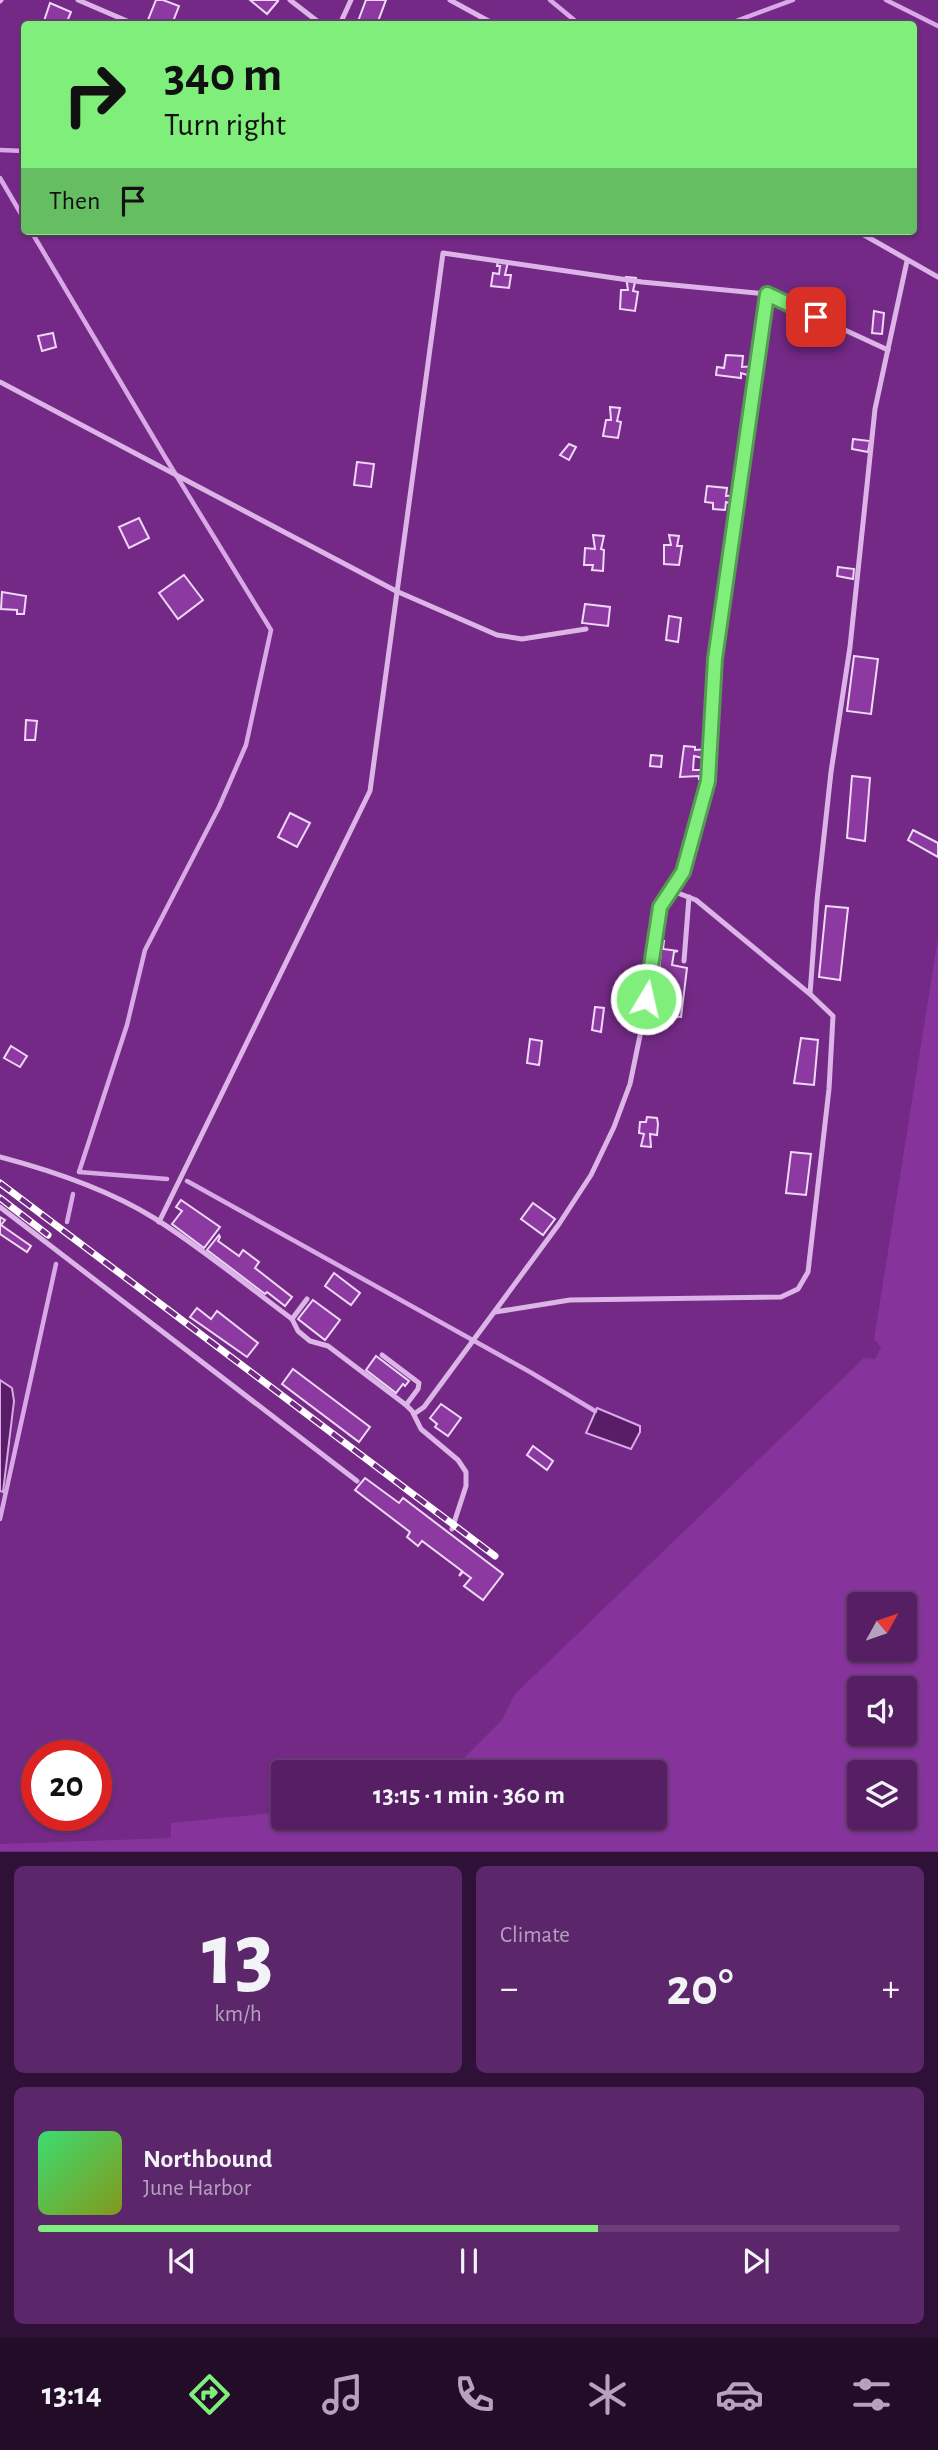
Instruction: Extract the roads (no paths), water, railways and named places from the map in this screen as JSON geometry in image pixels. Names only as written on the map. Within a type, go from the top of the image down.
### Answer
[{"type":"lane","points":[[78,0],[127,21]]},
{"type":"lane","points":[[290,0],[317,21]]},
{"type":"lane","points":[[341,21],[351,0]]},
{"type":"lane","points":[[450,0],[488,21]]},
{"type":"lane","points":[[864,235],[938,277]]},
{"type":"lane","points":[[159,1222],[367,800],[372,782],[443,253],[642,282],[767,294],[888,350]]},
{"type":"lane","points":[[810,994],[831,772],[850,647],[875,409],[908,261]]},
{"type":"lane","points":[[414,1414],[424,1407],[559,1224],[591,1175],[614,1128],[630,1084],[643,1021],[660,907],[683,872],[708,781],[715,659],[767,294]]},
{"type":"lane","points":[[0,382],[396,591],[510,639],[586,629]]},
{"type":"lane","points":[[495,1312],[570,1300],[781,1297],[798,1289],[808,1272],[829,1089],[833,1016],[696,900],[670,890]]},
{"type":"lane","points":[[684,961],[689,897]]},
{"type":"lane","points":[[0,1157],[64,1177],[113,1197],[159,1222],[292,1319],[298,1331],[310,1341],[328,1346],[406,1405],[421,1429],[457,1460],[466,1472],[466,1486],[452,1529]]},
{"type":"lane","points":[[0,1207],[357,1481]]},
{"type":"lane","points":[[292,1319],[307,1299]]},
{"type":"lane","points":[[382,1354],[419,1383],[418,1389],[406,1405]]},
{"type":"waterway","points":[[550,0],[575,21]]},
{"type":"waterway","points":[[736,21],[793,0]]},
{"type":"waterway","points":[[886,0],[938,26]]},
{"type":"waterway","points":[[0,150],[21,151]]},
{"type":"waterway","points":[[0,178],[21,214]]},
{"type":"waterway","points":[[33,235],[271,630],[246,745],[219,807],[145,950],[127,1025],[79,1172],[167,1179]]},
{"type":"waterway","points":[[187,1181],[595,1411]]},
{"type":"waterway","points":[[67,1222],[73,1194]]},
{"type":"waterway","points":[[0,1519],[56,1264]]},
{"type":"railway","points":[[0,1183],[495,1556]]},
{"type":"railway","points":[[0,1198],[48,1235]]}]
